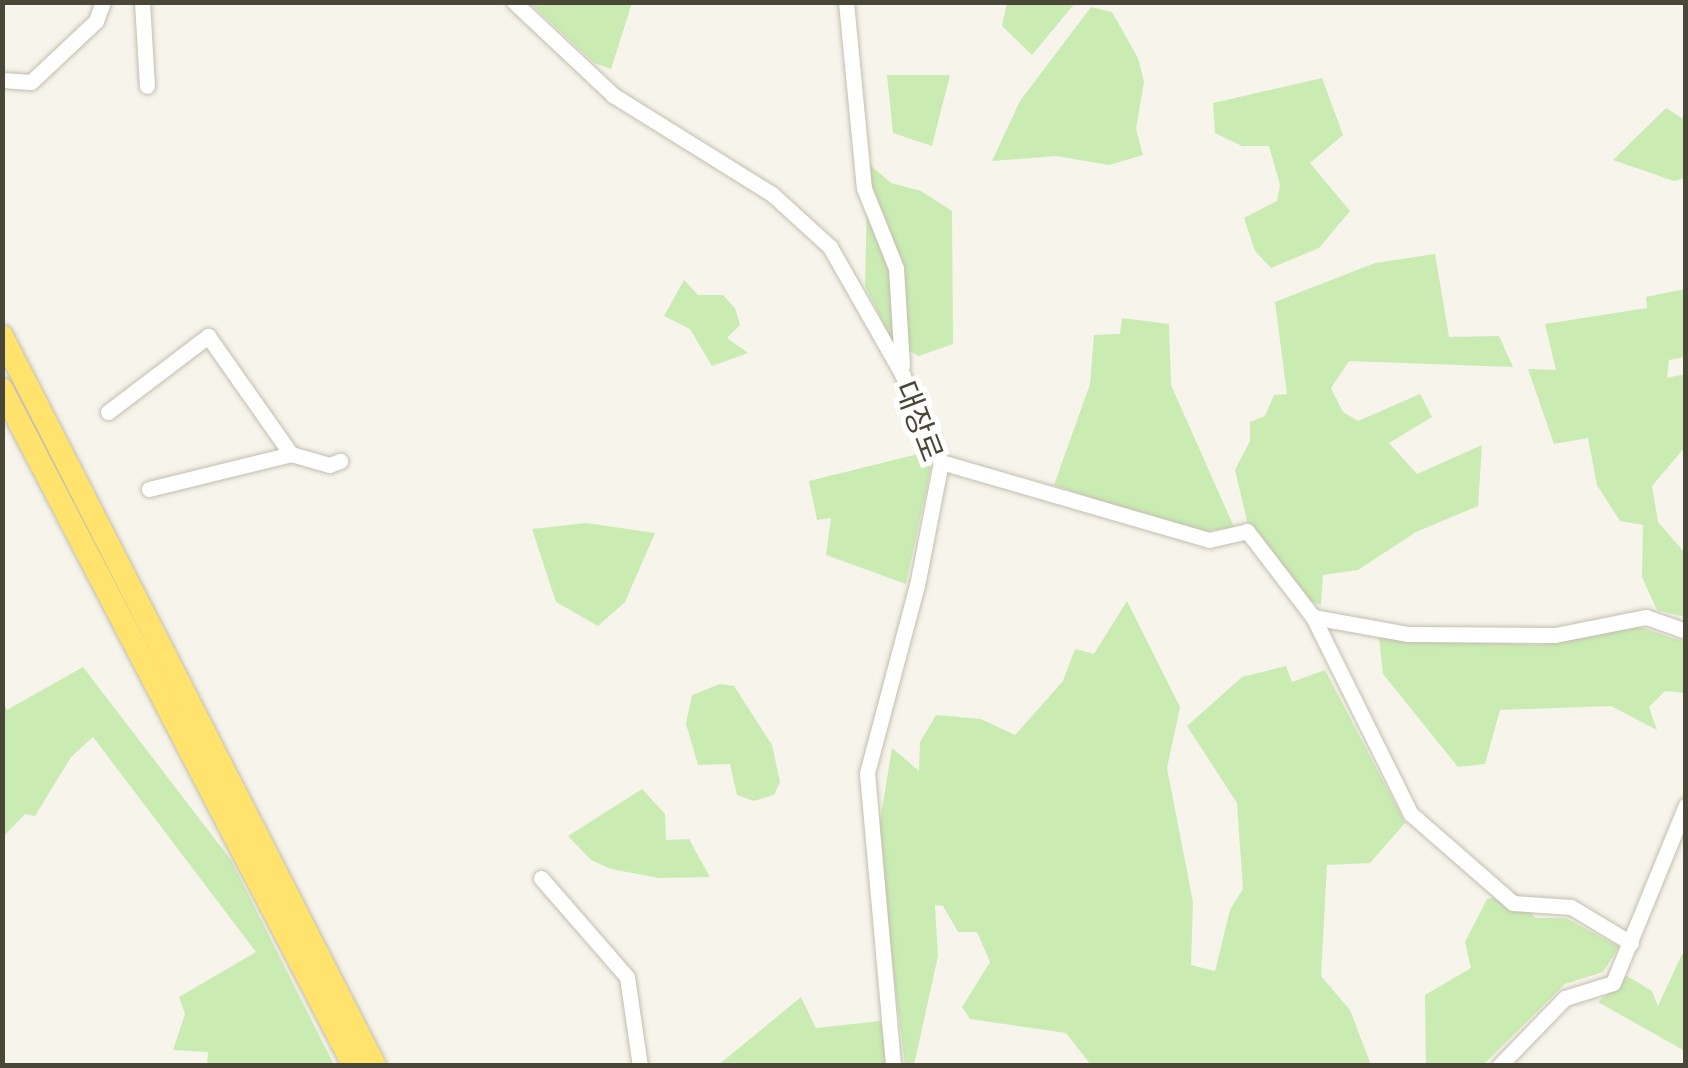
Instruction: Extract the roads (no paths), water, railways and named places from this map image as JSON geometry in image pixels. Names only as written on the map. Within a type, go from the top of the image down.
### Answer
[{"type":"highway","points":[[2,336],[375,1066]]},
{"type":"highway","points":[[2,390],[354,1066]]},
{"type":"street","points":[[2,80],[31,82],[96,21],[103,2]]},
{"type":"street","points":[[142,2],[148,86]]},
{"type":"street","name":"대장로","points":[[514,2],[613,95],[772,194],[830,247],[902,374],[941,462],[918,585],[867,774],[893,1066]]},
{"type":"street","points":[[846,2],[864,188],[896,268],[902,374]]},
{"type":"street","points":[[108,412],[208,336],[290,454]]},
{"type":"street","points":[[149,488],[290,454],[329,465],[340,460]]},
{"type":"street","points":[[941,462],[1209,540],[1246,531],[1313,617],[1411,814],[1513,903],[1571,908],[1631,942]]},
{"type":"street","points":[[1313,617],[1408,634],[1555,635],[1646,616],[1686,631]]},
{"type":"street","points":[[1499,1066],[1565,998],[1613,983],[1686,804]]},
{"type":"street","points":[[542,878],[628,978],[640,1066]]}]
